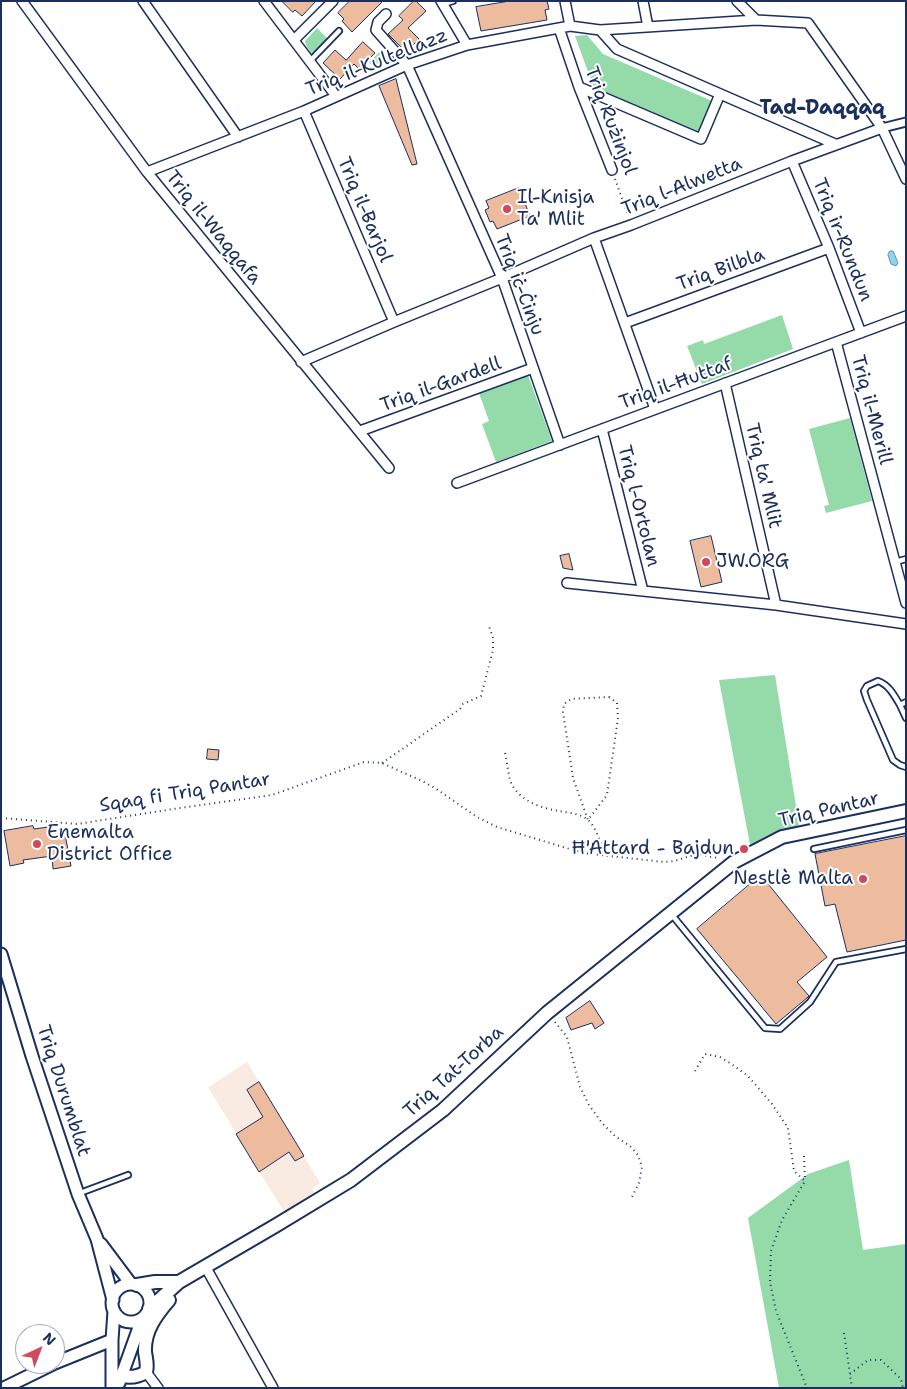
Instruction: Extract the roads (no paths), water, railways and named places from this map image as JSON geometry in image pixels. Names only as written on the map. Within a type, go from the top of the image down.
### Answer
[{"type":"main road","name":"Triq Pantar","points":[[734,862],[782,837],[906,811]]},
{"type":"main road","name":"Triq Tat-Torba","points":[[146,1314],[184,1279],[351,1180],[398,1145],[443,1110],[547,1013],[734,862]]},
{"type":"main road","points":[[134,1285],[184,1279]]},
{"type":"main road","points":[[122,1376],[130,1378],[146,1372],[146,1337],[150,1326],[184,1279]]},
{"type":"street","name":"Triq il-Waqqafa","points":[[22,1],[147,172],[360,431],[388,468]]},
{"type":"street","points":[[142,1],[238,137]]},
{"type":"street","points":[[294,40],[332,1]]},
{"type":"street","points":[[565,1],[570,26]]},
{"type":"street","points":[[643,1],[648,27]]},
{"type":"street","points":[[737,1],[756,20]]},
{"type":"street","points":[[266,2],[336,96]]},
{"type":"street","points":[[441,3],[467,45]]},
{"type":"street","name":"Triq iċ-Ċinju","points":[[386,14],[378,22],[376,30],[407,65],[502,278],[560,444]]},
{"type":"street","name":"Triq il-Kultellazz","points":[[147,172],[304,110],[407,65],[467,45],[570,26],[600,30],[756,20],[808,23],[882,128]]},
{"type":"street","name":"Triq Rużinjol","points":[[559,28],[578,87],[612,170]]},
{"type":"street","points":[[600,30],[617,49],[835,144]]},
{"type":"street","points":[[578,87],[701,138],[720,94]]},
{"type":"street","name":"Triq il-Barjol","points":[[304,110],[394,322]]},
{"type":"street","points":[[906,122],[882,128],[906,179]]},
{"type":"street","name":"Triq l-Alwetta","points":[[302,362],[594,238],[792,160],[882,128]]},
{"type":"street","name":"Triq ir-Rundun","points":[[792,160],[829,248],[860,333]]},
{"type":"street","points":[[594,238],[655,409]]},
{"type":"street","name":"Triq Bilbla","points":[[625,323],[829,248]]},
{"type":"street","name":"Triq il-Ħuttaf","points":[[457,483],[906,316]]},
{"type":"street","name":"Triq il-Merill","points":[[836,342],[906,603]]},
{"type":"street","name":"Triq il-Gardell","points":[[360,431],[534,368]]},
{"type":"street","name":"Triq ta' Mlit","points":[[725,383],[776,605]]},
{"type":"street","name":"Triq l-Ortolan","points":[[602,429],[643,591]]},
{"type":"street","points":[[567,583],[776,605],[906,624]]},
{"type":"street","name":"Triq Durumblat","points":[[1,954],[32,1056],[78,1194],[97,1238],[113,1306],[112,1388]]},
{"type":"street","name":"Triq Durumblat","points":[[97,1238],[134,1285]]},
{"type":"street","points":[[205,1266],[274,1388]]},
{"type":"street","points":[[117,1388],[146,1314],[149,1296],[146,1291],[134,1285],[121,1287],[117,1290],[113,1306],[118,1317],[130,1322],[136,1322],[146,1314]]},
{"type":"street","points":[[65,1359],[112,1340]]},
{"type":"street","points":[[146,1372],[158,1388]]},
{"type":"street","points":[[9,1387],[34,1374]]},
{"type":"lane","points":[[441,3],[453,1]]},
{"type":"lane","points":[[310,61],[339,31]]},
{"type":"lane","points":[[895,562],[906,559]]},
{"type":"lane","points":[[906,718],[900,705],[884,683],[878,681],[867,686],[864,692],[893,760],[906,767]]},
{"type":"lane","points":[[900,705],[906,702]]},
{"type":"lane","points":[[814,849],[906,830]]},
{"type":"lane","points":[[671,913],[765,1028],[780,1029],[810,1002],[836,962],[906,948]]},
{"type":"lane","points":[[78,1194],[128,1175]]},
{"type":"water","points":[[890,251],[893,251],[898,263],[896,266],[891,264],[888,255]]},
{"type":"place","name":"Il-Knisja Ta' Mlit","points":[[507,209]]},
{"type":"place","name":"JW.ORG","points":[[706,562]]},
{"type":"place","name":"Enemalta District Office","points":[[37,844]]},
{"type":"place","name":"Ħ'Attard - Bajdun","points":[[744,849]]},
{"type":"place","name":"Nestlè Malta","points":[[863,879]]},
{"type":"district","name":"Tad-Daqqaq","points":[[822,109]]}]
